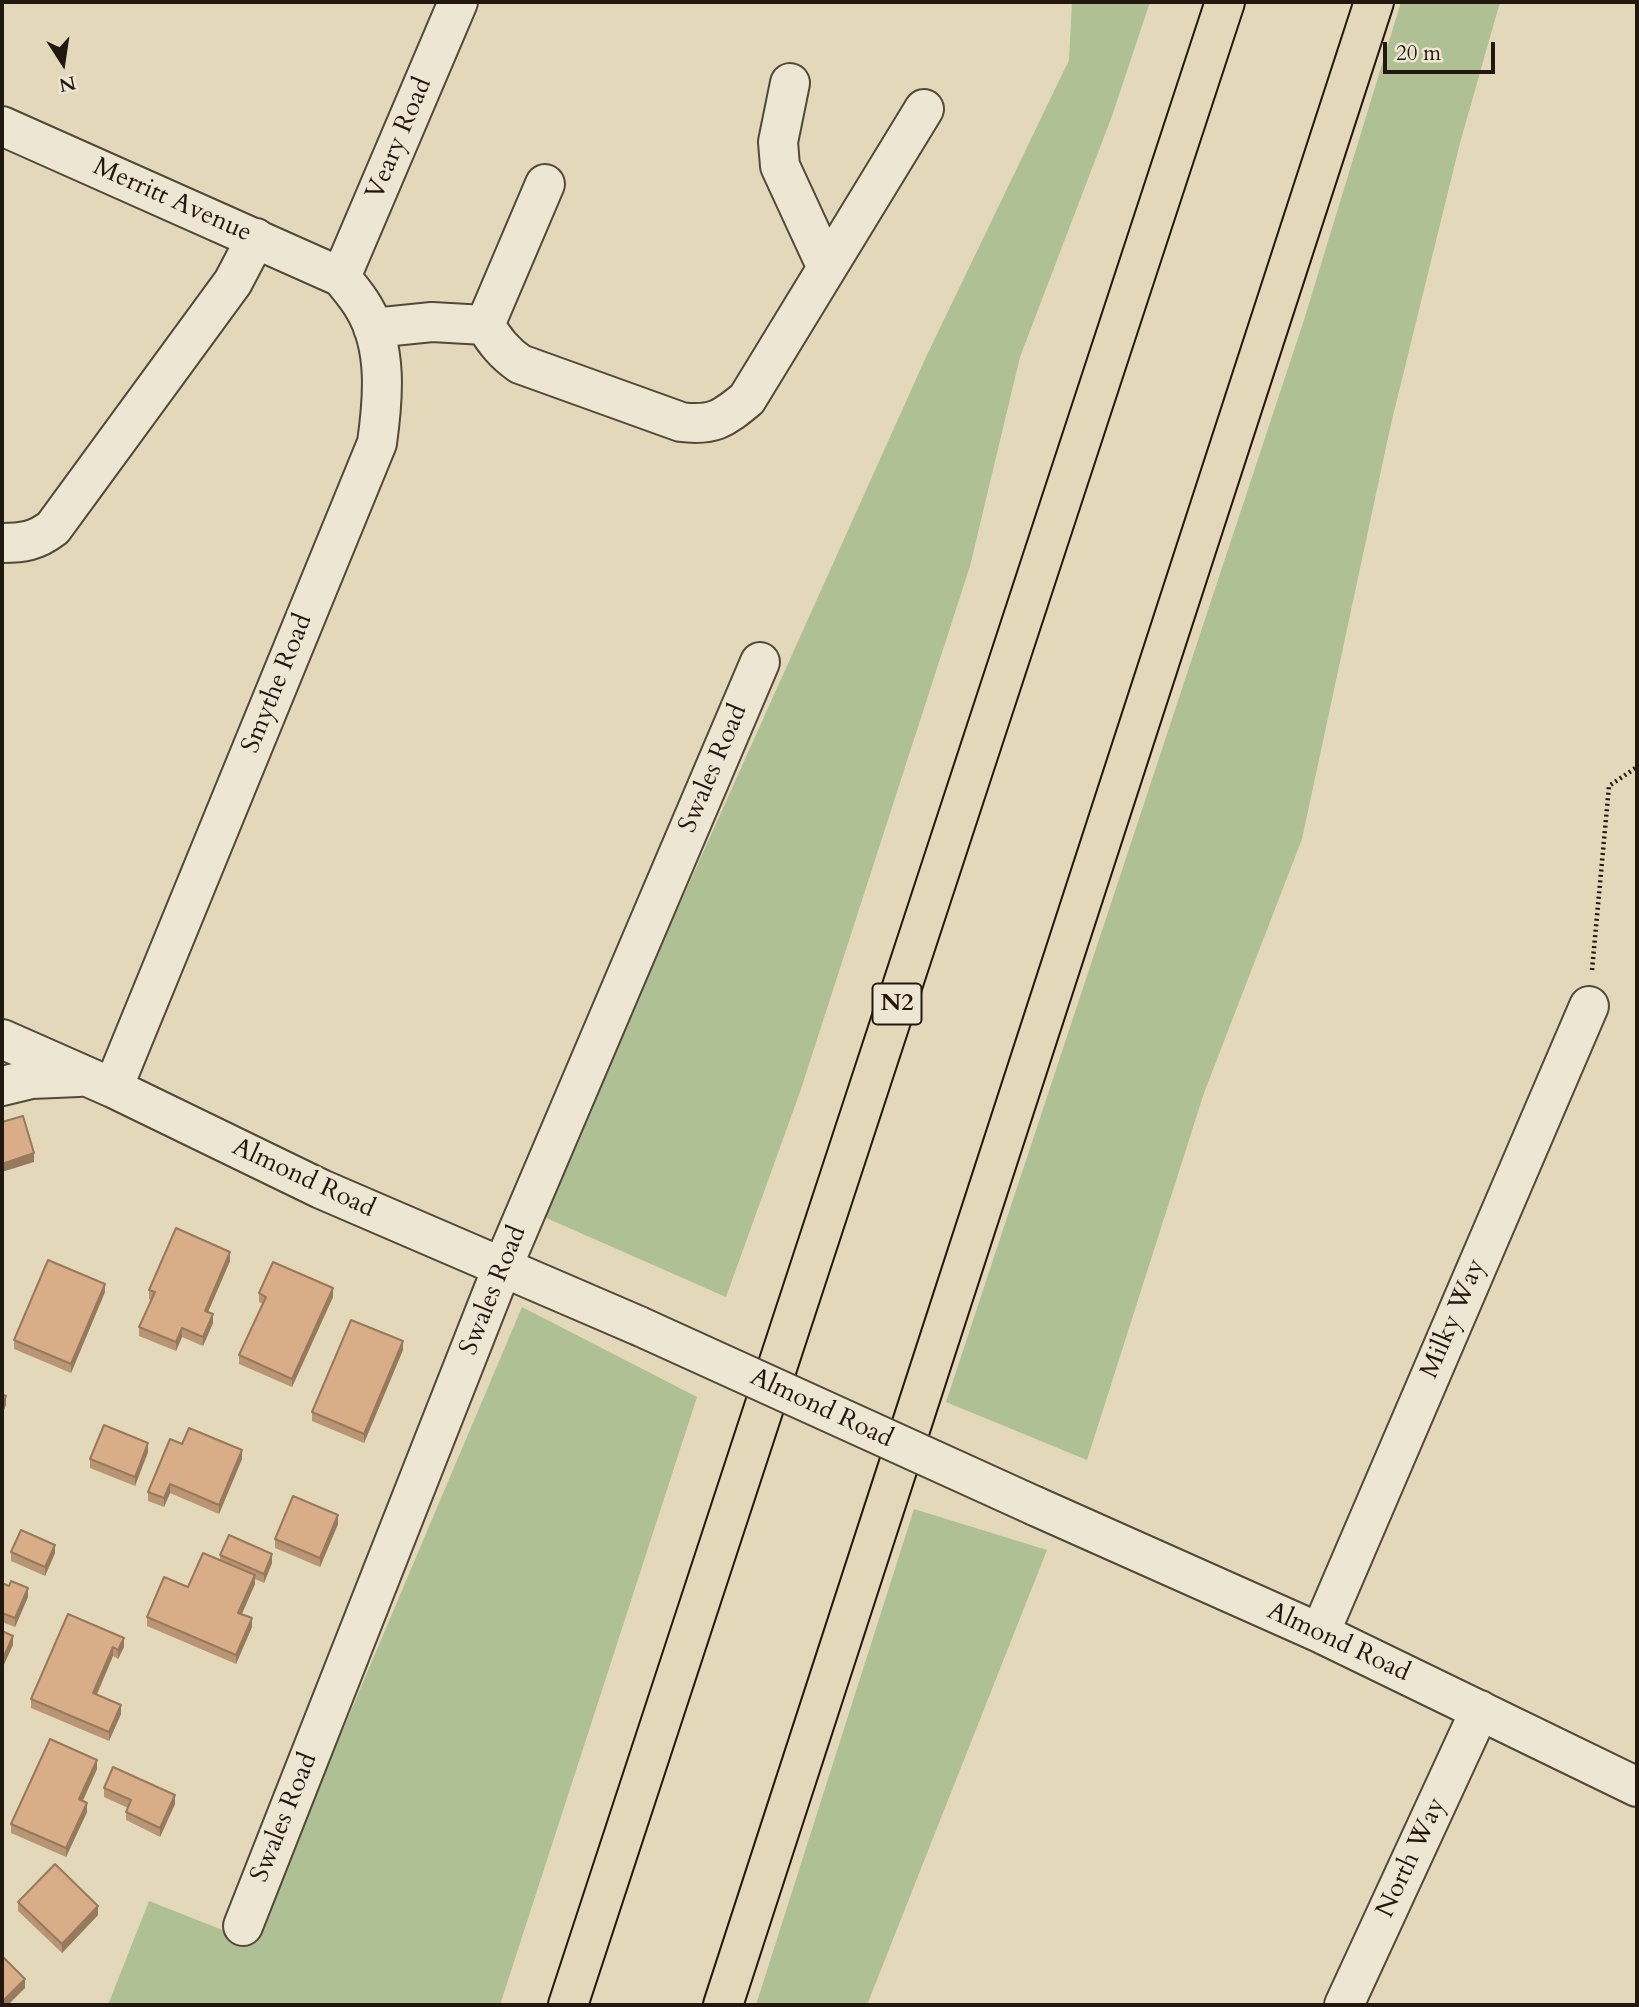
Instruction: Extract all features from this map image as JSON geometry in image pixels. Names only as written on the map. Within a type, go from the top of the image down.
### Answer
[{"type":"highway","name":"N2","points":[[568,2005],[1224,2]]},
{"type":"highway","points":[[723,2005],[1374,2]]},
{"type":"street","name":"Veary Road","points":[[341,277],[458,2]]},
{"type":"street","points":[[790,83],[778,142],[780,166],[827,268]]},
{"type":"street","points":[[485,325],[496,344],[507,356],[520,364],[681,422],[701,424],[718,421],[747,398],[923,110]]},
{"type":"street","name":"Merritt Avenue","points":[[2,126],[341,277]]},
{"type":"street","points":[[485,325],[545,184]]},
{"type":"street","points":[[2,543],[26,543],[40,538],[53,528],[233,282],[256,238]]},
{"type":"street","name":"Smythe Road","points":[[98,1082],[377,443],[383,398],[380,359],[373,328],[365,309],[341,277]]},
{"type":"street","points":[[373,328],[432,322],[485,325]]},
{"type":"street","name":"Swales Road","points":[[243,1926],[502,1268],[760,662]]},
{"type":"street","name":"Milky Way","points":[[1320,1633],[1589,1006]]},
{"type":"street","name":"Almond Road","points":[[2,1038],[321,1189],[639,1326],[1320,1633],[1637,1787]]},
{"type":"street","points":[[2,1086],[31,1080],[98,1082]]},
{"type":"street","name":"North Way","points":[[1344,2005],[1480,1710]]},
{"type":"path","points":[[1589,1006],[1609,786],[1637,767]]},
{"type":"green space","points":[[1072,2],[1150,2],[1112,116],[1020,357],[970,566],[800,1092],[726,1297],[544,1217],[660,948],[926,357],[1069,60]]},
{"type":"green space","points":[[1401,2],[1500,2],[1460,143],[1391,424],[1302,839],[1204,1093],[1087,1460],[946,1402],[1304,320]]},
{"type":"green space","points":[[522,1307],[697,1397],[500,2005],[108,2005],[149,1901],[253,1942]]},
{"type":"green space","points":[[914,1509],[1047,1550],[867,2005],[756,2005]]},
{"type":"building","points":[[23,1116],[34,1153],[2,1164],[2,1122]]},
{"type":"building","points":[[176,1228],[230,1252],[205,1311],[213,1314],[203,1337],[182,1328],[176,1342],[139,1327],[155,1292],[149,1290]]},
{"type":"building","points":[[48,1260],[105,1284],[71,1364],[14,1340]]},
{"type":"building","points":[[273,1262],[333,1288],[292,1379],[239,1355],[266,1297],[259,1293]]},
{"type":"building","points":[[351,1320],[403,1341],[364,1434],[312,1412]]},
{"type":"building","points":[[104,1425],[148,1443],[135,1477],[90,1459]]},
{"type":"building","points":[[189,1428],[242,1450],[219,1505],[170,1484],[164,1498],[148,1492],[170,1439],[182,1444]]},
{"type":"building","points":[[293,1496],[338,1515],[320,1558],[275,1539]]},
{"type":"building","points":[[21,1530],[55,1545],[45,1567],[11,1552]]},
{"type":"building","points":[[229,1535],[272,1554],[264,1574],[220,1555]]},
{"type":"building","points":[[203,1553],[255,1575],[238,1613],[252,1618],[236,1655],[147,1617],[164,1577],[188,1587]]},
{"type":"building","points":[[11,1581],[28,1588],[15,1618],[2,1613],[2,1583],[9,1586]]},
{"type":"building","points":[[68,1614],[124,1638],[118,1650],[113,1647],[93,1693],[121,1705],[109,1732],[31,1699]]},
{"type":"building","points":[[2,1631],[13,1636],[2,1661]]},
{"type":"building","points":[[50,1739],[97,1760],[79,1799],[87,1803],[66,1848],[11,1824]]},
{"type":"building","points":[[113,1767],[175,1795],[160,1828],[126,1812],[131,1800],[104,1788]]},
{"type":"building","points":[[55,1864],[98,1906],[62,1944],[18,1902]]},
{"type":"building","points":[[2,1956],[25,1979],[2,2002]]}]
